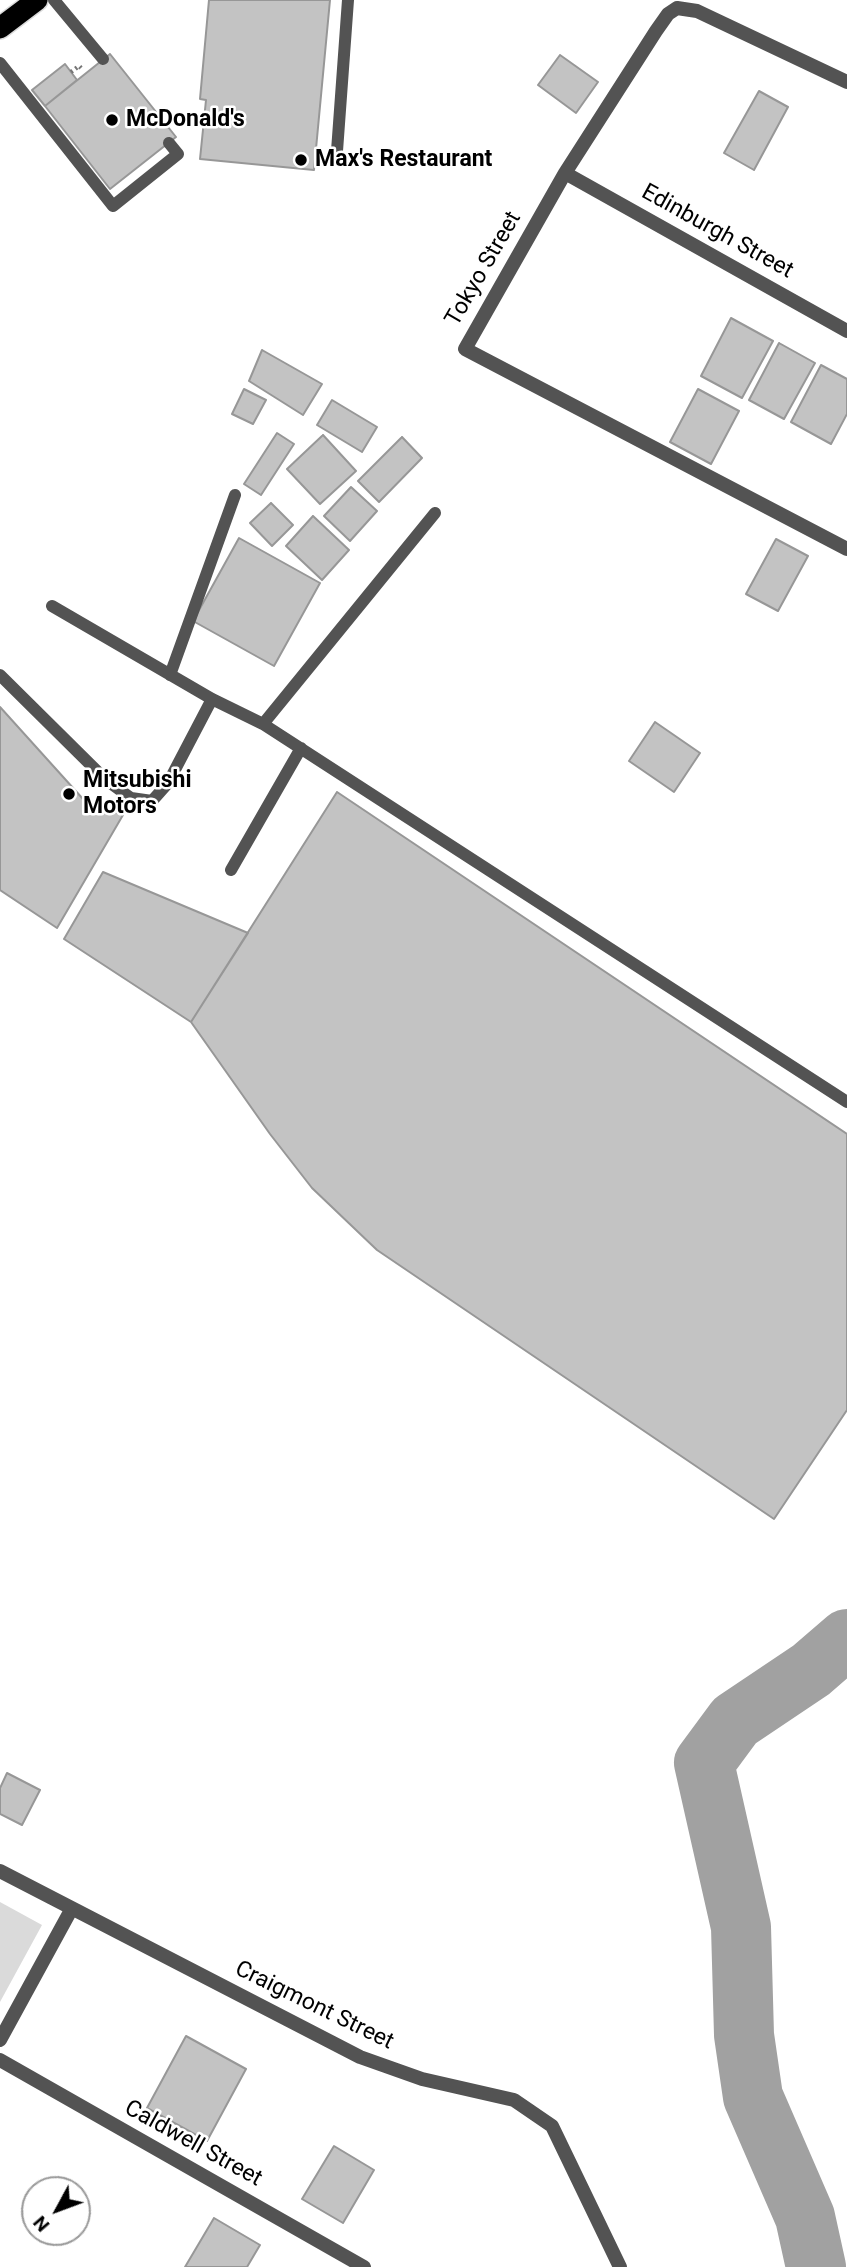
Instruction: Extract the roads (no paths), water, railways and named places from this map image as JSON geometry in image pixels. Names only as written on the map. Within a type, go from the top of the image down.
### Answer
[{"type":"highway","points":[[0,28],[37,0]]},
{"type":"street","name":"Tokyo Street","points":[[847,82],[697,11],[677,8],[656,31],[565,173],[465,349],[847,549]]},
{"type":"street","name":"Edinburgh Street","points":[[565,173],[847,331]]},
{"type":"street","name":"Craigmont Street","points":[[0,1871],[360,2057],[422,2079],[514,2100],[552,2126],[620,2267]]},
{"type":"street","points":[[0,2040],[71,1910]]},
{"type":"street","name":"Caldwell Street","points":[[0,2060],[364,2267]]},
{"type":"lane","points":[[54,0],[103,59]]},
{"type":"lane","points":[[337,151],[348,0]]},
{"type":"lane","points":[[0,63],[113,206],[178,154],[169,143]]},
{"type":"lane","points":[[170,675],[235,495]]},
{"type":"lane","points":[[263,724],[435,513]]},
{"type":"lane","points":[[52,606],[212,699],[263,724],[847,1102]]},
{"type":"lane","points":[[0,675],[106,780],[131,798],[152,801],[168,782],[212,699]]},
{"type":"lane","points":[[231,870],[301,748]]},
{"type":"waterway","points":[[816,2267],[805,2217],[753,2097],[744,2035],[741,1927],[704,1763],[735,1721],[811,1670],[847,1639]]},
{"type":"place","name":"McDonald's","points":[[112,120]]},
{"type":"place","name":"Max's Restaurant","points":[[301,160]]},
{"type":"place","name":"Mitsubishi Motors","points":[[69,794]]}]
